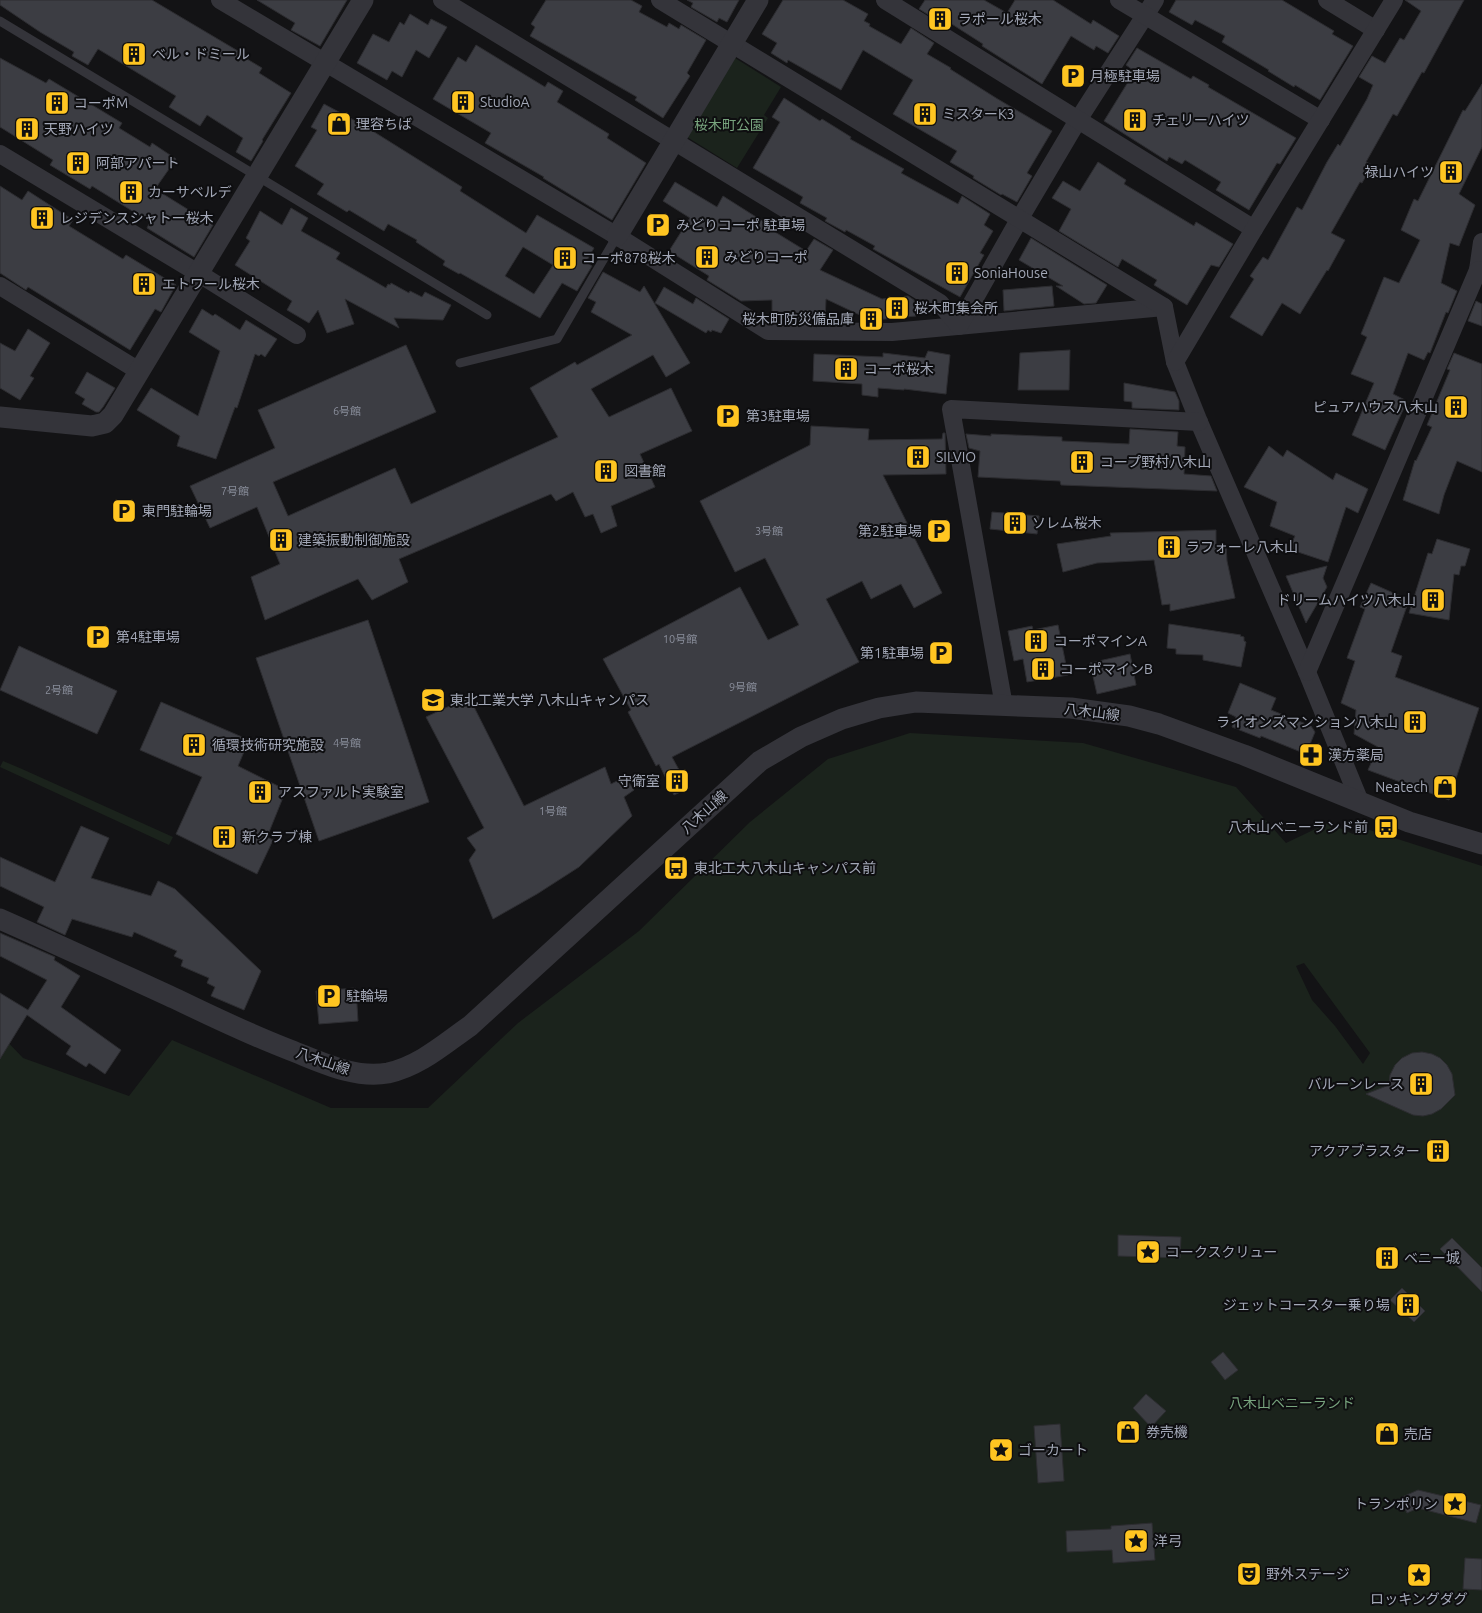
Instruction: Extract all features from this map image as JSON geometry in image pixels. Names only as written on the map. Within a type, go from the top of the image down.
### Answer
[{"type":"street","points":[[220,0],[617,236],[768,331],[892,332],[1164,307]]},
{"type":"street","points":[[0,417],[92,426],[105,423],[113,415],[363,0]]},
{"type":"street","points":[[442,0],[940,303],[959,326]]},
{"type":"street","points":[[660,0],[1164,307],[1175,362],[1307,672],[1360,802]]},
{"type":"street","points":[[617,236],[758,0]]},
{"type":"street","points":[[885,0],[1254,229]]},
{"type":"street","points":[[1119,0],[1321,120]]},
{"type":"street","points":[[959,326],[1078,120],[1154,0]]},
{"type":"street","points":[[1327,0],[1376,30]]},
{"type":"street","points":[[1175,362],[1394,0]]},
{"type":"street","points":[[0,154],[297,335]]},
{"type":"street","points":[[1307,672],[1480,271],[1482,242]]},
{"type":"street","points":[[0,286],[139,371]]},
{"type":"street","points":[[1004,706],[950,409],[1199,422]]},
{"type":"street","name":"八木山線","points":[[0,919],[252,1035],[348,1072],[368,1074],[387,1073],[411,1066],[430,1055],[470,1026],[760,761],[801,737],[834,722],[879,708],[916,702],[1071,708],[1129,716],[1159,724],[1244,755],[1409,822],[1482,844]]},
{"type":"lane","points":[[0,21],[487,315]]},
{"type":"lane","points":[[460,363],[557,339],[617,236]]},
{"type":"green space","name":"桜木町公園","points":[[735,58],[781,87],[764,115],[768,118],[737,168],[687,137]]},
{"type":"green space","name":"八木山ベニーランド","points":[[910,733],[1083,743],[1236,787],[1286,843],[1328,823],[1353,834],[1357,826],[1482,866],[1482,1613],[0,1613],[0,1034],[23,1058],[129,1096],[172,1040],[331,1108],[428,1108],[518,1023],[639,931],[750,822],[828,759]],"holes":[[[1304,963],[1370,1053],[1363,1064],[1335,1026],[1312,1000],[1296,966]]]},
{"type":"green space","points":[[3,761],[173,837],[169,845],[0,767]]},
{"type":"building","points":[[0,0],[152,0],[238,51],[237,53],[262,68],[259,73],[291,93],[251,161],[236,152],[243,138],[207,115],[200,126],[169,107],[176,96],[98,49],[88,65],[72,56],[74,52],[0,5]]},
{"type":"building","points":[[257,0],[347,0],[320,46],[291,30],[295,23]]},
{"type":"building","points":[[546,0],[631,0],[642,6],[639,12],[667,27],[669,23],[679,29],[681,25],[706,40],[687,73],[690,76],[663,118],[635,100],[637,97],[530,36],[535,27],[531,24]]},
{"type":"building","points":[[687,0],[739,0],[727,22],[719,18],[717,22],[691,7],[693,3]]},
{"type":"building","points":[[783,0],[843,0],[868,14],[864,21],[870,24],[869,26],[901,44],[911,28],[934,43],[927,54],[1052,131],[1027,173],[1032,176],[1017,202],[1001,195],[950,162],[957,151],[893,114],[913,80],[863,50],[841,90],[788,60],[787,63],[771,53],[777,43],[762,34]]},
{"type":"building","points":[[925,0],[984,0],[1007,13],[1015,0],[1053,0],[1091,24],[1093,20],[1119,36],[1108,53],[1096,46],[1094,50],[1071,36],[1042,84],[947,21],[945,25],[919,9]]},
{"type":"building","points":[[1176,0],[1282,0],[1334,31],[1332,34],[1353,46],[1320,100],[1295,85],[1294,87],[1222,42],[1225,36],[1195,20],[1192,25],[1169,12]]},
{"type":"building","points":[[1405,0],[1464,0],[1424,73],[1422,72],[1397,116],[1393,114],[1366,162],[1372,165],[1331,233],[1345,240],[1328,271],[1300,314],[1282,303],[1262,336],[1230,317],[1254,279],[1250,276],[1263,257],[1268,260],[1297,207],[1302,210],[1327,162],[1338,144],[1340,146],[1367,99],[1373,85],[1359,77],[1372,56],[1385,63],[1400,38],[1404,40],[1421,11]]},
{"type":"building","points":[[410,14],[428,25],[431,19],[447,27],[429,58],[416,50],[402,77],[392,71],[387,80],[357,63],[373,34],[389,42],[400,22],[404,25]]},
{"type":"building","points":[[476,45],[545,87],[548,82],[563,91],[557,102],[609,134],[607,138],[646,163],[612,220],[544,177],[485,143],[491,133],[433,99],[458,57],[466,62]]},
{"type":"building","points":[[1137,48],[1191,79],[1193,76],[1209,85],[1208,87],[1296,138],[1280,164],[1277,163],[1249,210],[1216,190],[1221,182],[1185,160],[1182,164],[1169,157],[1167,161],[1104,121],[1133,74],[1131,72],[1133,70],[1126,65]]},
{"type":"building","points":[[0,58],[46,83],[49,79],[122,123],[119,128],[150,147],[152,143],[176,159],[155,189],[213,225],[194,257],[147,228],[150,222],[92,186],[90,189],[50,165],[53,160],[0,127]]},
{"type":"building","points":[[1482,84],[1482,147],[1459,194],[1475,205],[1459,246],[1450,243],[1441,283],[1457,291],[1448,313],[1446,312],[1430,353],[1428,352],[1424,360],[1408,353],[1393,394],[1407,401],[1385,450],[1352,435],[1374,383],[1351,374],[1367,337],[1361,334],[1384,277],[1399,283],[1420,240],[1401,230],[1414,199],[1418,201],[1463,110],[1465,111]]},
{"type":"building","points":[[784,98],[820,121],[822,119],[851,137],[850,139],[904,169],[901,173],[958,204],[962,196],[990,214],[984,225],[993,231],[980,253],[984,255],[960,297],[873,249],[875,246],[825,221],[827,218],[800,203],[803,197],[753,168],[780,122],[772,117]]},
{"type":"building","points":[[324,104],[363,125],[462,187],[460,191],[526,233],[537,215],[594,248],[586,262],[592,266],[577,291],[562,283],[540,318],[443,265],[445,261],[416,242],[417,240],[388,224],[384,231],[317,194],[324,184],[295,166],[317,130],[311,127]],"holes":[[[523,247],[553,265],[534,294],[505,276]]]},
{"type":"building","points":[[1098,162],[1126,180],[1124,184],[1194,226],[1196,222],[1233,244],[1219,267],[1211,265],[1187,305],[1154,285],[1157,280],[1122,259],[1118,267],[1059,231],[1071,209],[1052,198],[1063,181],[1080,191]]},
{"type":"building","points":[[675,182],[717,207],[723,196],[764,222],[762,224],[806,251],[814,239],[833,250],[820,270],[882,299],[908,296],[914,300],[916,316],[864,321],[864,317],[826,299],[825,321],[796,320],[796,312],[772,312],[772,300],[741,301],[707,280],[709,276],[669,251],[690,218],[663,201]]},
{"type":"building","points":[[0,186],[22,200],[28,191],[73,220],[69,226],[123,259],[126,255],[176,285],[161,312],[155,309],[130,350],[28,287],[26,290],[0,273]]},
{"type":"building","points":[[291,208],[308,218],[301,231],[340,253],[336,259],[386,288],[391,283],[409,293],[410,291],[422,297],[425,292],[451,305],[443,320],[394,318],[399,328],[345,299],[354,324],[327,333],[318,310],[309,323],[287,310],[292,301],[235,265],[250,241],[246,238],[260,211],[282,225]]},
{"type":"building","points":[[1031,238],[1107,285],[1096,303],[1084,304],[1056,286],[1063,286],[1019,260]]},
{"type":"building","points":[[603,272],[640,292],[644,286],[690,363],[666,377],[653,355],[591,389],[609,417],[671,388],[692,431],[640,454],[655,487],[611,506],[617,526],[601,533],[593,514],[585,517],[573,492],[556,501],[551,494],[399,559],[408,582],[372,600],[358,579],[265,620],[251,577],[280,564],[257,507],[210,528],[190,486],[275,448],[258,410],[406,345],[436,412],[273,482],[288,516],[395,468],[411,504],[558,437],[530,388],[575,362],[577,365],[632,335],[591,312],[596,302],[588,298]]},
{"type":"building","points":[[1052,286],[1054,306],[1004,311],[1003,290]]},
{"type":"building","points":[[664,287],[693,304],[696,298],[729,319],[721,333],[708,330],[706,333],[655,303]]},
{"type":"building","points":[[1476,301],[1482,304],[1482,326],[1468,321]]},
{"type":"building","points":[[202,309],[213,316],[215,314],[240,330],[246,320],[277,339],[265,357],[261,354],[259,356],[255,354],[237,408],[235,407],[216,459],[177,446],[180,436],[137,410],[151,388],[198,416],[220,351],[189,332]]},
{"type":"building","points":[[28,329],[50,343],[30,376],[34,378],[20,400],[0,388],[0,343],[15,351]]},
{"type":"building","points":[[1070,350],[1069,390],[1018,390],[1020,353]]},
{"type":"building","points":[[928,351],[950,355],[946,394],[878,388],[878,397],[862,395],[862,384],[813,381],[814,354],[883,357],[883,353],[925,358]]},
{"type":"building","points":[[1454,353],[1482,364],[1482,472],[1457,461],[1439,514],[1403,500],[1415,460],[1432,427],[1427,425],[1450,370],[1447,369]]},
{"type":"building","points":[[87,372],[115,388],[99,412],[82,404],[85,399],[75,393]]},
{"type":"building","points":[[1124,383],[1175,392],[1179,401],[1179,410],[1132,408],[1132,402],[1124,401]]},
{"type":"building","points":[[811,426],[869,429],[868,440],[942,439],[943,433],[945,433],[946,474],[883,475],[942,593],[914,608],[901,584],[871,599],[862,581],[826,599],[859,662],[672,757],[689,788],[674,795],[659,764],[656,766],[628,712],[631,710],[603,659],[740,587],[768,640],[799,625],[765,558],[735,572],[700,501],[810,445]]},
{"type":"building","name":"コープ野村八木山","points":[[1130,429],[1178,432],[1177,446],[1185,447],[1184,474],[1211,476],[1217,491],[1061,485],[1060,481],[978,477],[980,451],[969,448],[966,434],[1062,437],[1062,441],[1129,444]]},
{"type":"building","points":[[1269,446],[1283,457],[1287,450],[1333,480],[1336,473],[1368,489],[1358,513],[1346,507],[1328,562],[1289,549],[1295,536],[1270,526],[1277,502],[1244,487]]},
{"type":"building","name":"ソレム桜木","points":[[992,512],[1039,516],[1037,534],[990,529]]},
{"type":"building","points":[[1216,530],[1216,544],[1226,545],[1227,561],[1235,598],[1170,611],[1170,604],[1162,605],[1154,560],[1097,563],[1063,572],[1057,544],[1111,536],[1110,533]]},
{"type":"building","points":[[1437,539],[1470,549],[1465,566],[1461,566],[1459,575],[1454,574],[1449,620],[1409,613],[1428,553],[1432,554]]},
{"type":"building","points":[[1327,566],[1323,578],[1327,587],[1306,623],[1286,576]]},
{"type":"building","name":"ライオンズマンション八木山","points":[[1371,583],[1409,600],[1391,652],[1402,656],[1395,677],[1479,708],[1449,800],[1368,770],[1378,747],[1354,734],[1356,710],[1341,703],[1355,661],[1347,658],[1365,609],[1360,607]]},
{"type":"building","points":[[368,620],[429,802],[319,841],[256,658]]},
{"type":"building","points":[[1169,624],[1241,635],[1246,642],[1241,667],[1203,660],[1203,655],[1176,654],[1176,649],[1167,648]]},
{"type":"building","points":[[1058,625],[1068,675],[1027,682],[1023,659],[1014,661],[1008,631],[1032,626],[1033,630]]},
{"type":"building","points":[[19,646],[117,691],[97,734],[0,690]]},
{"type":"building","points":[[1130,654],[1136,685],[1097,694],[1090,663]]},
{"type":"building","points":[[1240,683],[1276,698],[1271,710],[1311,726],[1315,732],[1306,754],[1232,727],[1236,717],[1228,713]]},
{"type":"building","points":[[469,697],[524,806],[605,767],[611,784],[625,777],[634,790],[624,797],[632,816],[579,867],[493,919],[469,860],[476,850],[467,838],[484,828],[426,717]]},
{"type":"building","points":[[161,702],[249,740],[238,766],[286,790],[267,837],[273,840],[257,874],[176,834],[202,777],[140,750]]},
{"type":"building","points":[[81,826],[109,838],[91,878],[151,896],[158,881],[175,889],[261,971],[244,1010],[211,996],[215,987],[207,983],[209,978],[181,966],[183,960],[174,956],[177,951],[134,932],[132,937],[72,919],[65,935],[37,922],[44,907],[0,886],[0,857],[55,882]]},
{"type":"building","points":[[0,933],[55,957],[54,960],[80,976],[61,1007],[121,1050],[105,1074],[89,1063],[86,1067],[66,1054],[71,1046],[27,1015],[0,1059],[0,993],[28,1010],[47,980],[0,956]]},
{"type":"building","points":[[356,988],[358,1021],[319,1024],[316,991]]},
{"type":"building","name":"バルーンレース","points":[[1422,1052],[1440,1058],[1452,1074],[1455,1095],[1441,1109],[1423,1116],[1413,1115],[1366,1094],[1389,1085],[1390,1075],[1395,1065],[1402,1058],[1412,1053]]},
{"type":"building","points":[[1118,1235],[1181,1237],[1180,1258],[1118,1256]]},
{"type":"building","points":[[1452,1238],[1482,1268],[1482,1292],[1440,1249]]},
{"type":"building","name":"ジェットコースター乗り場","points":[[1402,1288],[1425,1311],[1414,1322],[1390,1300]]},
{"type":"building","points":[[1223,1352],[1238,1370],[1225,1380],[1211,1362]]},
{"type":"building","points":[[1146,1394],[1166,1411],[1151,1427],[1133,1408]]},
{"type":"building","points":[[1060,1424],[1064,1481],[1038,1483],[1034,1426]]},
{"type":"building","points":[[1418,1490],[1481,1505],[1476,1523],[1418,1508],[1407,1513],[1400,1498]]},
{"type":"building","points":[[1152,1523],[1155,1560],[1113,1563],[1112,1550],[1067,1552],[1066,1531],[1111,1529],[1111,1526]]},
{"type":"building","points":[[1465,1558],[1482,1559],[1482,1590],[1463,1589]]},
{"type":"place","name":"ラポール桜木","points":[[940,19]]},
{"type":"place","name":"ベル・ドミール","points":[[134,54]]},
{"type":"place","name":"月極駐車場","points":[[1073,76]]},
{"type":"place","name":"StudioA","points":[[463,102]]},
{"type":"place","name":"コーポM","points":[[57,103]]},
{"type":"place","name":"ミスターK3","points":[[925,114]]},
{"type":"place","name":"チェリーハイツ","points":[[1135,120]]},
{"type":"place","name":"理容ちば","points":[[339,124]]},
{"type":"place","name":"天野ハイツ","points":[[27,129]]},
{"type":"place","name":"阿部アパート","points":[[78,163]]},
{"type":"place","name":"禄山ハイツ","points":[[1451,172]]},
{"type":"place","name":"カーサベルデ","points":[[131,192]]},
{"type":"place","name":"レジデンスシャトー桜木","points":[[42,218]]},
{"type":"place","name":"みどりコーポ 駐車場","points":[[658,225]]},
{"type":"place","name":"みどりコーポ","points":[[707,257]]},
{"type":"place","name":"コーポ878桜木","points":[[565,258]]},
{"type":"place","name":"SoniaHouse","points":[[957,273]]},
{"type":"place","name":"エトワール桜木","points":[[144,284]]},
{"type":"place","name":"桜木町集会所","points":[[897,308]]},
{"type":"place","name":"桜木町防災備品庫","points":[[871,319]]},
{"type":"place","name":"コーポ桜木","points":[[846,369]]},
{"type":"place","name":"ピュアハウス八木山","points":[[1456,407]]},
{"type":"place","name":"第3駐車場","points":[[728,416]]},
{"type":"place","name":"SILVIO","points":[[918,457]]},
{"type":"place","name":"コープ野村八木山","points":[[1082,462]]},
{"type":"place","name":"図書館","points":[[606,471]]},
{"type":"place","name":"東門駐輪場","points":[[124,511]]},
{"type":"place","name":"ソレム桜木","points":[[1015,523]]},
{"type":"place","name":"第2駐車場","points":[[939,531]]},
{"type":"place","name":"建築振動制御施設","points":[[281,540]]},
{"type":"place","name":"ラフォーレ八木山","points":[[1169,547]]},
{"type":"place","name":"ドリームハイツ八木山","points":[[1433,600]]},
{"type":"place","name":"第4駐車場","points":[[98,637]]},
{"type":"place","name":"コーポマインA","points":[[1036,641]]},
{"type":"place","name":"第1駐車場","points":[[941,653]]},
{"type":"place","name":"コーポマインB","points":[[1043,669]]},
{"type":"place","name":"東北工業大学 八木山キャンパス","points":[[433,700]]},
{"type":"place","name":"ライオンズマンション八木山","points":[[1415,722]]},
{"type":"place","name":"循環技術研究施設","points":[[194,745]]},
{"type":"place","name":"漢方薬局","points":[[1311,755]]},
{"type":"place","name":"守衛室","points":[[677,781]]},
{"type":"place","name":"Neatech","points":[[1445,787]]},
{"type":"place","name":"アスファルト実験室","points":[[260,792]]},
{"type":"place","name":"八木山ベニーランド前","points":[[1386,827]]},
{"type":"place","name":"新クラブ棟","points":[[224,837]]},
{"type":"place","name":"東北工大八木山キャンパス前","points":[[676,868]]},
{"type":"place","name":"駐輪場","points":[[329,996]]},
{"type":"place","name":"バルーンレース","points":[[1421,1084]]},
{"type":"place","name":"アクアブラスター","points":[[1438,1151]]},
{"type":"place","name":"コークスクリュー","points":[[1148,1252]]},
{"type":"place","name":"ベニー城","points":[[1387,1258]]},
{"type":"place","name":"ジェットコースター乗り場","points":[[1408,1305]]},
{"type":"place","name":"券売機","points":[[1128,1432]]},
{"type":"place","name":"売店","points":[[1387,1434]]},
{"type":"place","name":"ゴーカート","points":[[1001,1450]]},
{"type":"place","name":"トランポリン","points":[[1455,1504]]},
{"type":"place","name":"洋弓","points":[[1136,1541]]},
{"type":"place","name":"野外ステージ","points":[[1249,1574]]},
{"type":"place","name":"ロッキングダグ","points":[[1419,1575]]}]
